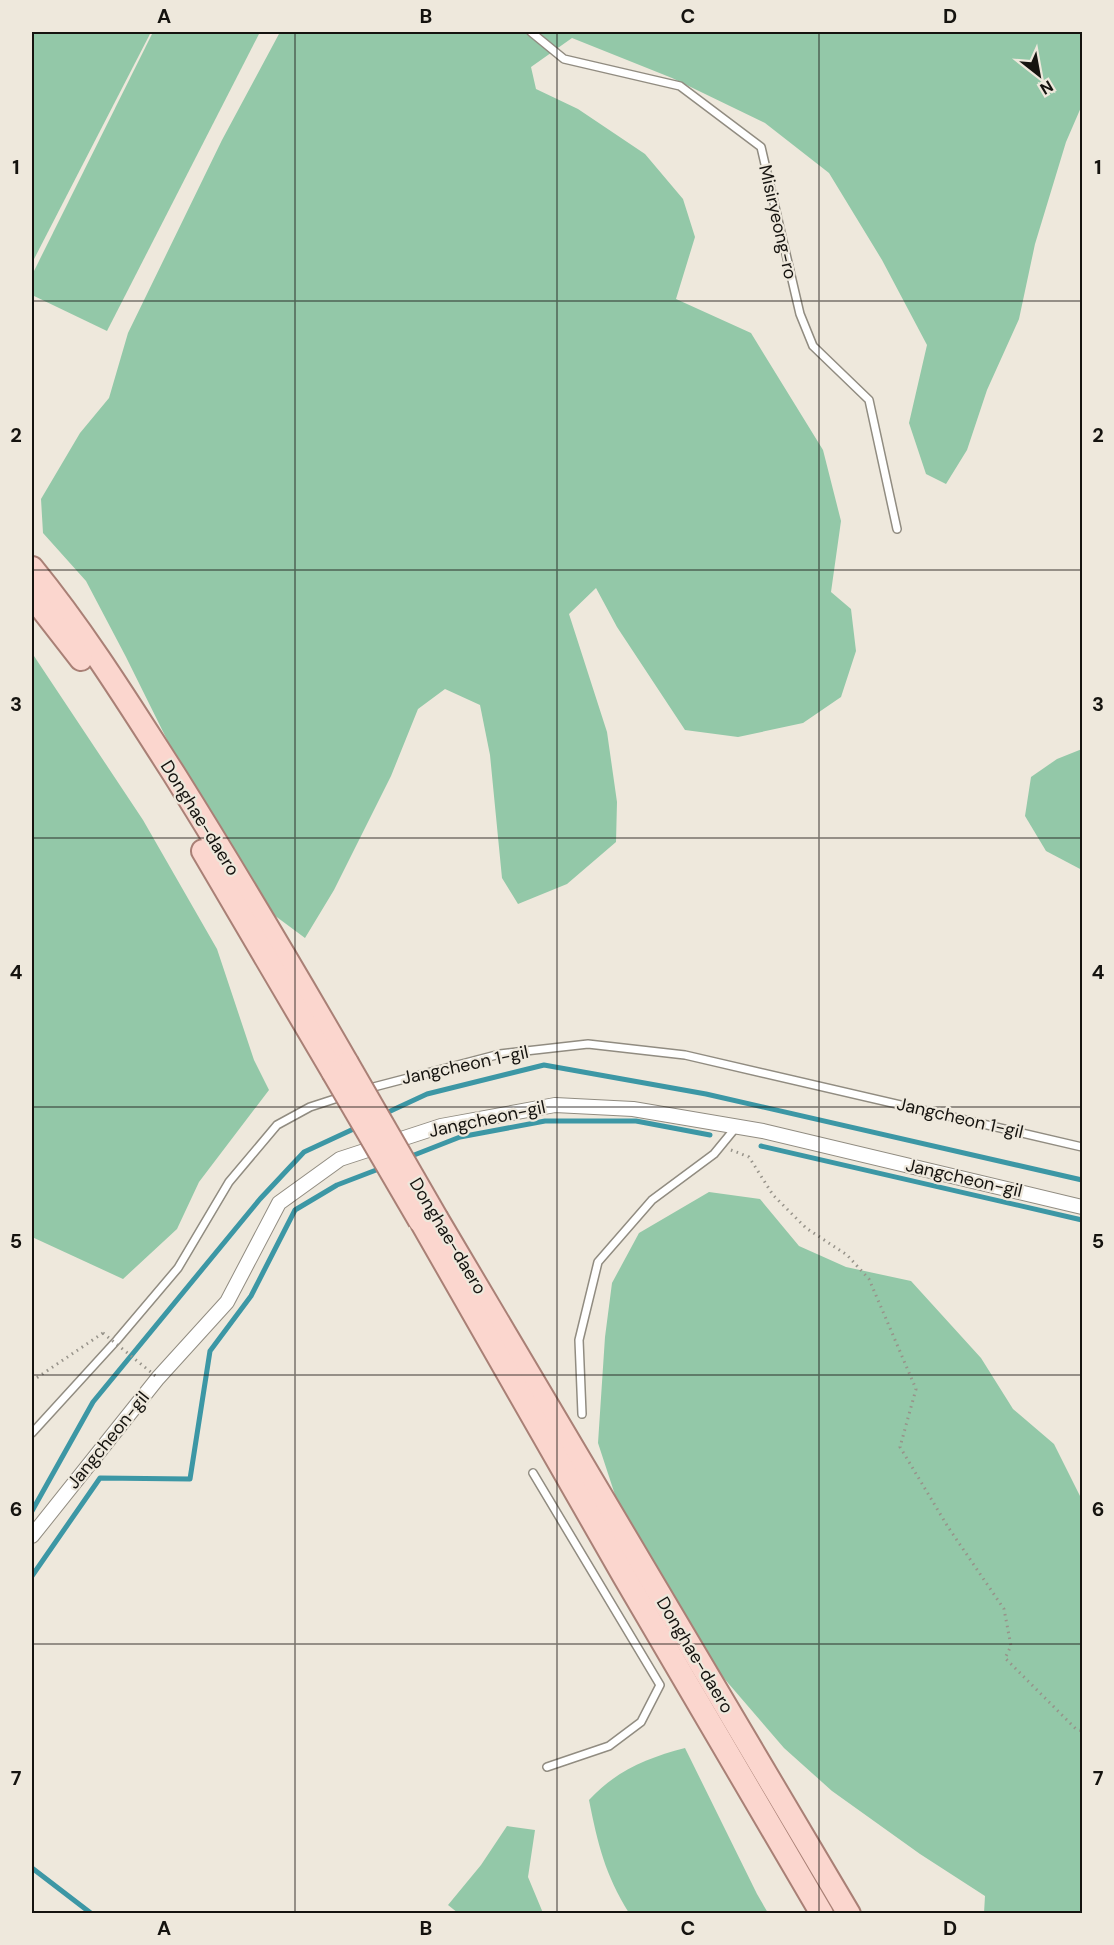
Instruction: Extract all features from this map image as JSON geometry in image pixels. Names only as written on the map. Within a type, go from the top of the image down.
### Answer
[{"type":"main road","name":"Donghae-daero","points":[[32,568],[62,606],[129,703],[203,820],[340,1068]]},
{"type":"main road","name":"Donghae-daero","points":[[32,596],[75,651],[144,750],[340,1068]]},
{"type":"main road","points":[[340,1068],[429,1221]]},
{"type":"main road","name":"Donghae-daero","points":[[429,1221],[822,1914]]},
{"type":"main road","name":"Donghae-daero","points":[[429,1221],[849,1914]]},
{"type":"street","name":"Jangcheon-gil","points":[[32,1536],[158,1378],[227,1302],[279,1203],[340,1159],[441,1126],[555,1105],[633,1109],[737,1126],[1083,1207]]},
{"type":"lane","name":"Misiryeong-ro","points":[[531,32],[564,58],[680,86],[761,147],[800,314],[813,346],[869,400],[897,530]]},
{"type":"lane","name":"Jangcheon 1-gil","points":[[32,1433],[117,1340],[178,1268],[229,1182],[277,1125],[310,1107],[394,1080],[501,1054],[588,1044],[685,1055],[1083,1147]]},
{"type":"lane","points":[[582,1414],[579,1340],[598,1262],[652,1200],[714,1155],[737,1126]]},
{"type":"lane","points":[[532,1473],[660,1685],[641,1722],[609,1746],[547,1767]]},
{"type":"path","points":[[721,1146],[749,1157],[773,1195],[806,1228],[847,1255],[868,1279],[916,1389],[900,1447],[948,1527],[1004,1609],[1011,1646],[1005,1659],[1076,1729],[1083,1731]]},
{"type":"path","points":[[32,1381],[103,1333],[158,1378]]},
{"type":"green space","points":[[32,32],[151,32],[32,263]]},
{"type":"green space","points":[[153,32],[260,32],[107,331],[32,295],[32,275]]},
{"type":"green space","points":[[280,32],[1082,32],[1082,105],[1066,142],[1035,244],[1019,319],[987,390],[967,450],[946,484],[926,474],[909,423],[927,345],[882,260],[829,173],[765,123],[672,78],[572,38],[531,67],[536,89],[578,109],[645,154],[683,199],[695,237],[676,299],[751,333],[823,450],[841,521],[831,592],[851,609],[856,651],[841,697],[803,723],[738,737],[685,730],[617,627],[596,588],[569,614],[607,732],[617,802],[616,842],[567,884],[518,904],[502,878],[490,755],[480,705],[445,689],[418,709],[391,776],[334,890],[305,938],[274,915],[188,782],[86,581],[43,533],[41,499],[80,433],[109,398],[128,333],[222,140]]},
{"type":"green space","points":[[32,653],[143,820],[217,949],[254,1060],[269,1090],[199,1182],[177,1229],[123,1279],[32,1237]]},
{"type":"green space","points":[[1082,749],[1082,870],[1046,851],[1025,816],[1031,777],[1057,759]]},
{"type":"green space","points":[[709,1192],[760,1199],[799,1246],[846,1267],[911,1281],[981,1358],[1013,1409],[1054,1444],[1082,1500],[1082,1913],[984,1913],[985,1896],[920,1854],[832,1791],[784,1748],[716,1669],[618,1504],[598,1443],[605,1337],[612,1283],[639,1233]]},
{"type":"green space","points":[[685,1748],[768,1913],[629,1913],[621,1899],[608,1872],[599,1845],[589,1800],[610,1781],[633,1766]]},
{"type":"green space","points":[[507,1826],[535,1830],[528,1877],[543,1913],[458,1913],[448,1905],[481,1865]]},
{"type":"waterway","points":[[384,1114],[427,1094],[544,1065],[706,1094],[1082,1180]]},
{"type":"waterway","points":[[409,1157],[460,1137],[545,1121],[636,1121],[710,1135]]},
{"type":"waterway","points":[[32,1511],[93,1402],[260,1199],[304,1152],[360,1126]]},
{"type":"waterway","points":[[761,1146],[1082,1220]]},
{"type":"waterway","points":[[32,1576],[100,1478],[190,1479],[210,1351],[251,1296],[295,1210],[337,1185],[384,1167]]},
{"type":"waterway","points":[[32,1868],[92,1914]]}]
